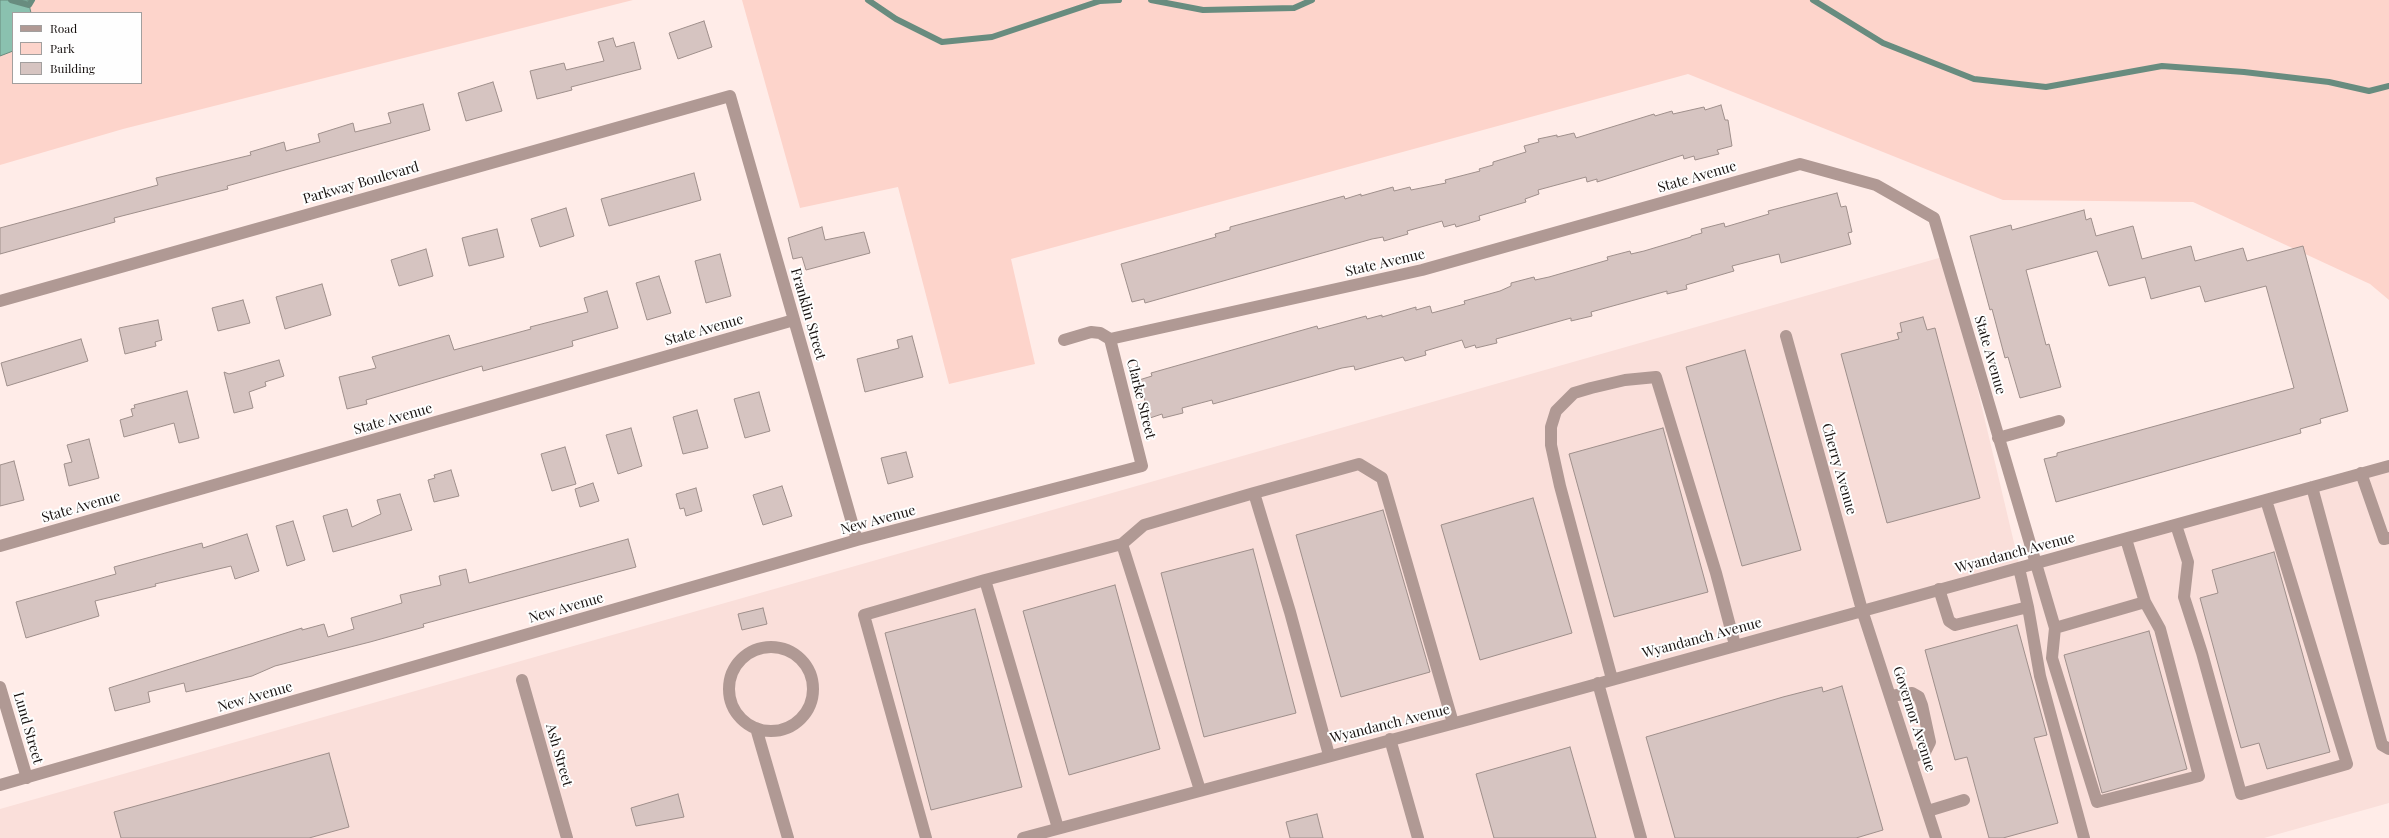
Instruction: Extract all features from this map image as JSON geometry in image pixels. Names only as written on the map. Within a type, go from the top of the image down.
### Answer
[{"type":"street","name":"Parkway Boulevard","points":[[0,301],[730,96]]},
{"type":"street","name":"Franklin Street","points":[[730,96],[857,540]]},
{"type":"street","name":"State Avenue","points":[[1110,339],[1422,270],[1800,164],[1876,185],[1934,218],[2035,564],[2056,628]]},
{"type":"street","name":"State Avenue","points":[[0,546],[794,320]]},
{"type":"street","points":[[1064,340],[1091,332],[1100,333],[1110,339]]},
{"type":"street","name":"Cherry Avenue","points":[[1786,336],[1862,610]]},
{"type":"street","name":"Clarke Street","points":[[1110,339],[1142,466]]},
{"type":"street","points":[[1612,679],[1560,486],[1551,445],[1551,427],[1556,411],[1574,393],[1591,388],[1625,380],[1656,377],[1716,573],[1735,645]]},
{"type":"street","points":[[1998,438],[2059,421]]},
{"type":"street","points":[[926,838],[864,615],[985,580],[1122,544],[1144,525],[1359,464],[1382,478],[1453,723]]},
{"type":"street","name":"New Avenue","points":[[0,785],[857,540],[1142,466]]},
{"type":"street","name":"Wyandanch Avenue","points":[[1023,838],[1453,723],[2389,466]]},
{"type":"street","points":[[2362,473],[2384,540],[2389,538]]},
{"type":"street","points":[[2312,487],[2382,745],[2389,749]]},
{"type":"street","points":[[1254,493],[1290,612],[1329,755]]},
{"type":"street","points":[[2176,525],[2188,562],[2184,597],[2202,653],[2241,794],[2347,764],[2266,500]]},
{"type":"street","points":[[2126,539],[2145,602],[2160,629],[2199,776],[2097,802],[2052,658],[2056,628],[2145,602]]},
{"type":"street","points":[[1122,544],[1200,790]]},
{"type":"street","points":[[2020,568],[2040,676],[2084,838]]},
{"type":"street","points":[[985,580],[1058,828]]},
{"type":"street","points":[[1939,589],[1950,621],[1955,625],[2028,607]]},
{"type":"street","name":"Governor Avenue","points":[[1862,610],[1936,838]]},
{"type":"street","points":[[756,728],[769,731],[782,730],[795,725],[805,716],[812,703],[814,688],[812,674],[804,661],[793,652],[779,647],[764,647],[750,652],[739,661],[732,673],[729,686],[730,699],[735,712],[744,722],[756,728],[788,838]]},
{"type":"street","name":"Ash Street","points":[[522,680],[567,838]]},
{"type":"street","points":[[1598,682],[1642,838]]},
{"type":"street","name":"Lund Street","points":[[0,687],[27,778]]},
{"type":"street","points":[[1890,696],[1912,693],[1919,697],[1930,742],[1925,752],[1911,758]]},
{"type":"street","points":[[1390,739],[1418,838]]},
{"type":"street","points":[[1928,811],[1964,800]]},
{"type":"shaded area","points":[[0,0],[28,0],[31,12],[12,12],[12,51],[0,56]]},
{"type":"shaded area","points":[[1946,256],[2020,568],[2389,466],[2389,803],[2264,838],[0,838],[0,809]]},
{"type":"green space","points":[[0,0],[633,0],[123,129],[0,165]]},
{"type":"green space","points":[[742,0],[2389,0],[2389,300],[2370,284],[2193,202],[2003,200],[1688,74],[1011,259],[1035,364],[949,384],[898,187],[800,208]]},
{"type":"building","points":[[704,21],[712,47],[678,59],[669,33]]},
{"type":"building","points":[[613,38],[616,47],[634,42],[641,69],[571,87],[572,90],[537,99],[530,71],[564,63],[566,70],[604,61],[598,42]]},
{"type":"building","points":[[493,82],[502,111],[466,121],[458,93]]},
{"type":"building","points":[[423,104],[430,130],[227,186],[228,189],[114,218],[115,222],[0,254],[0,228],[158,185],[156,178],[251,155],[250,152],[284,142],[286,151],[320,142],[318,134],[353,123],[355,132],[391,123],[388,113]]},
{"type":"building","points":[[1721,105],[1725,120],[1728,120],[1732,146],[1717,150],[1719,154],[1695,160],[1694,156],[1684,159],[1683,155],[1597,182],[1597,179],[1587,182],[1586,177],[1538,190],[1539,194],[1525,199],[1526,202],[1479,216],[1480,220],[1456,227],[1455,224],[1444,227],[1442,221],[1407,231],[1408,234],[1384,241],[1383,237],[1372,239],[1145,303],[1144,299],[1132,302],[1121,264],[1216,237],[1215,234],[1230,230],[1230,227],[1344,196],[1345,199],[1393,187],[1394,191],[1410,187],[1411,190],[1446,183],[1445,180],[1480,171],[1479,169],[1493,165],[1493,162],[1526,152],[1524,146],[1539,142],[1538,139],[1574,133],[1576,138],[1654,114],[1655,116],[1672,111],[1673,114],[1704,107],[1705,110]]},
{"type":"building","points":[[694,173],[701,200],[609,226],[601,199]]},
{"type":"building","points":[[1837,193],[1841,207],[1846,206],[1852,232],[1848,233],[1851,244],[1781,263],[1779,254],[1732,266],[1734,271],[1686,285],[1687,289],[1667,294],[1667,291],[1591,312],[1592,316],[1571,321],[1571,318],[1496,339],[1497,343],[1476,348],[1475,345],[1465,348],[1462,340],[1425,351],[1426,355],[1405,361],[1403,357],[1355,370],[1354,366],[1342,368],[1213,404],[1212,400],[1182,408],[1183,413],[1163,418],[1162,414],[1150,418],[1139,380],[1152,376],[1151,373],[1317,326],[1318,329],[1366,316],[1367,319],[1382,315],[1382,317],[1416,307],[1416,310],[1430,306],[1432,313],[1465,304],[1464,301],[1500,291],[1511,286],[1511,283],[1534,277],[1535,280],[1549,277],[1608,260],[1607,257],[1630,251],[1631,254],[1644,251],[1702,233],[1701,229],[1724,223],[1725,227],[1769,214],[1768,211]]},
{"type":"building","points":[[566,208],[574,236],[540,247],[531,219]]},
{"type":"building","points":[[2084,210],[2086,220],[2091,218],[2096,236],[2133,226],[2142,259],[2191,246],[2195,261],[2243,248],[2247,261],[2303,246],[2348,411],[2320,419],[2321,423],[2300,429],[2301,433],[2056,502],[2044,459],[2057,456],[2057,453],[2294,388],[2266,286],[2205,302],[2200,286],[2151,299],[2145,277],[2109,286],[2097,251],[2026,270],[2046,345],[2049,344],[2061,387],[2020,398],[2008,357],[2005,358],[1992,309],[1990,310],[1970,236],[2011,225],[2012,230]]},
{"type":"building","points":[[822,227],[825,240],[864,232],[870,253],[806,270],[802,257],[793,259],[788,238]]},
{"type":"building","points":[[497,229],[504,257],[469,266],[462,238]]},
{"type":"building","points":[[426,249],[433,276],[399,286],[391,260]]},
{"type":"building","points":[[720,254],[731,296],[706,303],[695,261]]},
{"type":"building","points":[[659,276],[671,313],[647,320],[636,283]]},
{"type":"building","points":[[322,284],[331,315],[285,329],[276,297]]},
{"type":"building","points":[[607,291],[618,328],[572,341],[573,346],[483,371],[482,366],[366,400],[367,404],[347,409],[339,377],[376,368],[372,357],[449,335],[454,350],[531,329],[530,327],[588,312],[584,298]]},
{"type":"building","points":[[243,300],[250,323],[218,331],[212,308]]},
{"type":"building","points":[[1923,317],[1927,330],[1935,328],[1980,498],[1887,523],[1841,354],[1899,339],[1897,333],[1902,332],[1900,323]]},
{"type":"building","points":[[158,320],[162,340],[155,342],[156,346],[125,354],[119,328]]},
{"type":"building","points":[[912,336],[923,377],[865,392],[857,359],[899,348],[897,340]]},
{"type":"building","points":[[81,339],[88,361],[7,386],[1,363]]},
{"type":"building","points":[[1745,350],[1801,550],[1742,566],[1686,367]]},
{"type":"building","points":[[279,360],[284,376],[265,382],[266,386],[249,392],[253,408],[234,413],[224,372],[229,374]]},
{"type":"building","points":[[187,391],[199,438],[179,443],[174,423],[124,437],[120,420],[133,416],[131,409],[135,408],[134,405]]},
{"type":"building","points":[[759,392],[770,431],[745,438],[734,399]]},
{"type":"building","points":[[697,410],[708,448],[683,454],[673,417]]},
{"type":"building","points":[[631,428],[642,466],[618,474],[606,435]]},
{"type":"building","points":[[1663,428],[1708,592],[1614,617],[1569,454]]},
{"type":"building","points":[[89,439],[99,478],[69,486],[64,464],[72,462],[67,445]]},
{"type":"building","points":[[565,447],[576,484],[552,491],[541,454]]},
{"type":"building","points":[[906,452],[913,477],[888,484],[881,458]]},
{"type":"building","points":[[14,461],[24,500],[0,506],[0,465]]},
{"type":"building","points":[[451,470],[459,496],[434,502],[428,480],[435,478],[434,475]]},
{"type":"building","points":[[593,483],[599,501],[580,507],[575,489]]},
{"type":"building","points":[[782,486],[792,516],[763,525],[753,495]]},
{"type":"building","points":[[696,488],[702,511],[686,516],[684,508],[680,509],[676,494]]},
{"type":"building","points":[[400,494],[412,530],[333,552],[323,516],[347,509],[352,527],[381,514],[377,500]]},
{"type":"building","points":[[1533,498],[1572,633],[1480,660],[1441,525]]},
{"type":"building","points":[[1383,510],[1430,672],[1341,697],[1296,535]]},
{"type":"building","points":[[293,521],[305,560],[287,566],[276,526]]},
{"type":"building","points":[[247,534],[259,571],[235,579],[231,566],[155,584],[156,586],[95,601],[99,616],[26,638],[16,602],[116,574],[114,567],[202,543],[203,548]]},
{"type":"building","points":[[628,539],[636,567],[423,624],[424,627],[370,642],[275,666],[252,676],[186,692],[184,683],[148,692],[150,702],[115,711],[109,688],[302,628],[302,630],[324,624],[328,637],[354,629],[351,618],[402,603],[400,595],[441,585],[439,576],[466,569],[469,583]]},
{"type":"building","points":[[1253,549],[1296,713],[1204,737],[1161,573]]},
{"type":"building","points":[[2274,552],[2330,752],[2267,769],[2259,743],[2241,748],[2200,598],[2218,593],[2212,570]]},
{"type":"building","points":[[1115,585],[1160,749],[1069,775],[1023,611]]},
{"type":"building","points":[[763,608],[767,624],[742,630],[738,614]]},
{"type":"building","points":[[975,609],[1022,787],[931,810],[885,633]]},
{"type":"building","points":[[2017,625],[2047,735],[2034,738],[2058,823],[2003,838],[1989,838],[1967,757],[1955,760],[1925,650]]},
{"type":"building","points":[[2149,631],[2187,769],[2102,793],[2064,655]]},
{"type":"building","points":[[1842,686],[1883,830],[1856,838],[1675,838],[1646,737],[1783,697],[1822,687],[1823,692]]},
{"type":"building","points":[[1570,747],[1596,838],[1494,838],[1476,774]]},
{"type":"building","points":[[329,753],[349,827],[309,838],[121,838],[114,812]]},
{"type":"building","points":[[678,794],[684,817],[636,826],[631,808]]},
{"type":"building","points":[[1317,814],[1323,838],[1290,838],[1286,822]]},
{"type":"waterway","points":[[11,0],[29,5],[32,0]]},
{"type":"waterway","points":[[868,0],[896,19],[942,42],[992,37],[1100,1],[1119,0]]},
{"type":"waterway","points":[[1151,0],[1203,10],[1294,8],[1312,0]]},
{"type":"waterway","points":[[1813,0],[1883,43],[1974,79],[2046,87],[2162,66],[2244,72],[2329,82],[2369,91],[2389,86]]}]
